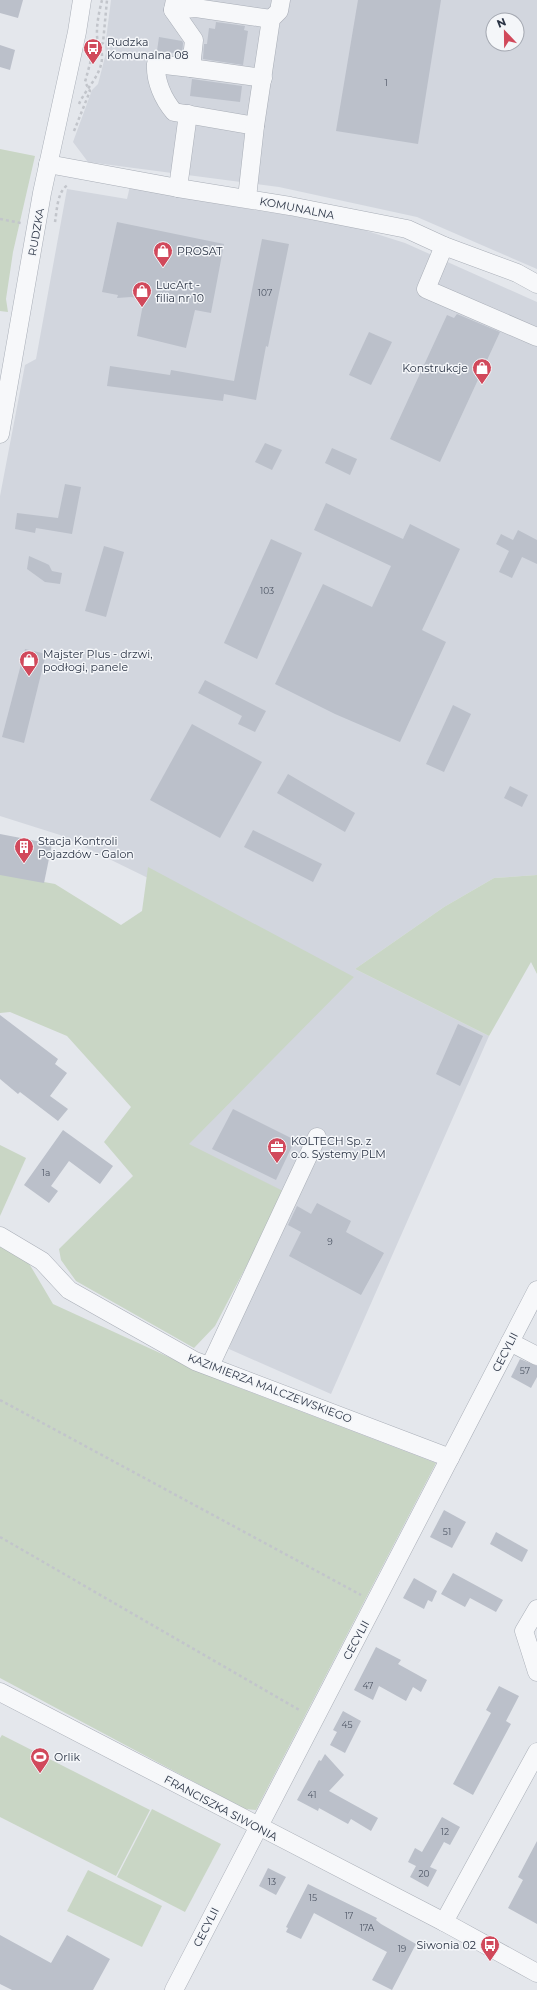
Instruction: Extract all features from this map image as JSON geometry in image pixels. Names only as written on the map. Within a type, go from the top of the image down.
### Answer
[{"type":"street","name":"RUDZKA","points":[[0,434],[45,228],[48,164],[77,32],[82,0]]},
{"type":"street","name":"RUDZKA","points":[[77,32],[87,0]]},
{"type":"street","points":[[246,198],[271,19],[279,11],[281,0]]},
{"type":"street","points":[[174,5],[271,19]]},
{"type":"street","points":[[174,5],[194,40],[191,68]]},
{"type":"street","points":[[255,126],[174,112],[167,104],[158,80],[156,64],[263,78]]},
{"type":"street","points":[[178,188],[188,114]]},
{"type":"street","name":"KOMUNALNA","points":[[48,164],[178,188],[246,198],[407,229],[444,246],[517,273],[537,284]]},
{"type":"street","points":[[444,246],[426,289],[537,337]]},
{"type":"street","points":[[210,1366],[317,1137]]},
{"type":"street","name":"KAZIMIERZA MALCZEWSKIEGO","points":[[0,1236],[42,1261],[69,1290],[195,1361],[450,1458]]},
{"type":"street","name":"CECYLII","points":[[174,1990],[537,1290]]},
{"type":"street","points":[[510,1342],[537,1356]]},
{"type":"street","points":[[537,1609],[524,1631],[537,1672]]},
{"type":"street","name":"FRANCISZKA SIWONIA","points":[[0,1692],[444,1922],[537,1973]]},
{"type":"street","points":[[444,1922],[537,1752]]},
{"type":"path","points":[[88,87],[95,81],[102,54],[99,46],[98,21],[102,0]]},
{"type":"path","points":[[73,133],[90,91],[85,82],[94,49],[103,43],[107,0]]},
{"type":"path","points":[[0,219],[45,228],[66,186],[76,180],[78,170]]},
{"type":"path","points":[[0,1400],[376,1603]]},
{"type":"path","points":[[0,1536],[314,1718]]},
{"type":"shaded area","points":[[111,0],[537,0],[537,269],[417,217],[279,187],[88,162],[73,142],[92,90],[98,84],[106,53],[105,47]]},
{"type":"shaded area","points":[[130,186],[254,210],[345,224],[405,243],[537,302],[537,875],[494,878],[444,907],[355,969],[489,1036],[331,1394],[229,1349],[281,1196],[178,1146],[349,976],[60,835],[0,816],[0,496],[25,365],[36,359],[67,189],[127,199]]},
{"type":"green space","points":[[0,149],[35,156],[13,252],[6,299],[8,312],[0,311]]},
{"type":"green space","points":[[148,867],[354,977],[189,1144],[285,1192],[215,1326],[194,1348],[76,1281],[61,1260],[59,1249],[133,1176],[104,1142],[131,1107],[67,1036],[10,1012],[0,1013],[0,874],[55,884],[121,925],[142,911]]},
{"type":"green space","points":[[537,875],[537,974],[531,962],[489,1036],[355,969],[444,907],[494,878]]},
{"type":"green space","points":[[0,1145],[26,1158],[0,1216]]},
{"type":"green space","points":[[0,1244],[27,1260],[53,1304],[221,1381],[436,1463],[256,1810],[245,1809],[0,1678]]},
{"type":"green space","name":"Orlik","points":[[2,1735],[150,1810],[116,1876],[0,1817],[0,1738]]},
{"type":"green space","points":[[152,1809],[221,1844],[185,1912],[117,1877]]},
{"type":"green space","points":[[88,1870],[162,1906],[142,1947],[67,1911]]},
{"type":"building","points":[[0,0],[23,0],[18,18],[0,13]]},
{"type":"building","points":[[358,0],[441,0],[418,144],[336,131]]},
{"type":"building","points":[[216,22],[245,26],[244,30],[248,31],[243,65],[203,59],[204,44],[207,44],[209,28],[215,29]]},
{"type":"building","points":[[159,37],[182,41],[182,54],[157,51]]},
{"type":"building","points":[[0,45],[15,50],[10,70],[0,67]]},
{"type":"building","points":[[192,79],[242,86],[240,102],[190,96]]},
{"type":"building","name":"PROSAT","points":[[117,222],[224,244],[211,313],[195,310],[186,348],[137,336],[144,299],[131,297],[117,298],[118,295],[102,292]]},
{"type":"building","points":[[262,239],[289,244],[268,347],[266,346],[256,400],[224,394],[223,401],[107,386],[110,366],[170,375],[171,370],[234,381]]},
{"type":"building","points":[[457,314],[500,332],[440,462],[390,439],[447,315],[454,318]]},
{"type":"building","points":[[369,332],[392,342],[371,385],[349,375]]},
{"type":"building","points":[[265,443],[282,450],[272,470],[255,462]]},
{"type":"building","points":[[332,448],[357,459],[350,475],[325,463]]},
{"type":"building","points":[[65,484],[81,487],[72,534],[36,528],[35,533],[15,529],[17,513],[58,518]]},
{"type":"building","points":[[326,503],[403,539],[410,524],[460,549],[422,630],[446,642],[400,742],[335,714],[275,684],[323,584],[372,607],[391,566],[314,530]]},
{"type":"building","points":[[518,530],[537,540],[537,564],[522,557],[512,578],[499,572],[509,551],[496,544],[501,534],[513,540]]},
{"type":"building","points":[[271,539],[302,553],[257,659],[224,643]]},
{"type":"building","points":[[104,546],[124,552],[106,617],[85,611]]},
{"type":"building","points":[[29,556],[49,565],[52,571],[62,573],[60,584],[45,582],[27,569]]},
{"type":"building","name":"Majster Plus - drzwi, podłogi, panele","points":[[25,649],[46,654],[24,743],[2,737]]},
{"type":"building","points":[[205,680],[266,711],[255,732],[238,724],[242,716],[198,693]]},
{"type":"building","points":[[453,705],[471,714],[444,772],[426,764]]},
{"type":"building","points":[[192,724],[262,762],[220,838],[150,800]]},
{"type":"building","points":[[288,774],[355,813],[345,832],[277,793]]},
{"type":"building","points":[[510,786],[528,795],[522,807],[504,798]]},
{"type":"building","points":[[253,830],[322,864],[313,882],[244,847]]},
{"type":"building","name":"Stacja Kontroli Pojazdów - Galon","points":[[0,834],[52,844],[44,883],[0,875]]},
{"type":"building","points":[[0,1015],[58,1059],[55,1064],[67,1073],[50,1096],[68,1109],[58,1121],[20,1092],[18,1094],[0,1079]]},
{"type":"building","points":[[458,1024],[483,1036],[460,1086],[436,1074]]},
{"type":"building","points":[[233,1109],[295,1140],[276,1180],[212,1149]]},
{"type":"building","points":[[63,1130],[113,1166],[100,1184],[69,1161],[51,1186],[58,1191],[49,1203],[24,1185]]},
{"type":"building","points":[[317,1203],[351,1221],[346,1232],[384,1253],[361,1295],[289,1256],[301,1232],[288,1225],[297,1206],[311,1214]]},
{"type":"building","points":[[520,1359],[537,1366],[537,1377],[531,1388],[511,1377]]},
{"type":"building","points":[[444,1510],[466,1522],[452,1548],[430,1537]]},
{"type":"building","points":[[496,1532],[528,1550],[522,1562],[490,1544]]},
{"type":"building","points":[[453,1573],[503,1600],[496,1612],[470,1598],[465,1607],[441,1594]]},
{"type":"building","points":[[414,1578],[437,1591],[432,1602],[428,1600],[424,1609],[403,1598]]},
{"type":"building","points":[[376,1647],[401,1660],[398,1664],[427,1680],[421,1692],[413,1687],[406,1701],[379,1686],[373,1700],[354,1690]]},
{"type":"building","points":[[499,1686],[519,1696],[506,1721],[511,1724],[473,1795],[453,1784],[491,1713],[486,1710]]},
{"type":"building","points":[[343,1711],[361,1721],[345,1753],[330,1745],[337,1732],[333,1730]]},
{"type":"building","points":[[325,1754],[344,1775],[329,1791],[378,1818],[371,1831],[351,1819],[348,1824],[319,1808],[318,1811],[297,1800],[319,1760],[321,1761]]},
{"type":"building","points":[[442,1817],[460,1827],[450,1845],[444,1842],[430,1867],[437,1870],[428,1887],[410,1877],[416,1866],[408,1862],[415,1848],[422,1852]]},
{"type":"building","points":[[537,1841],[537,1924],[508,1908],[523,1880],[518,1877]]},
{"type":"building","points":[[268,1868],[286,1877],[276,1895],[259,1886]]},
{"type":"building","points":[[308,1884],[377,1918],[376,1920],[381,1924],[416,1944],[392,1990],[372,1980],[387,1952],[314,1913],[301,1939],[286,1932],[288,1928],[286,1927]]},
{"type":"building","points":[[0,1935],[51,1963],[67,1935],[110,1959],[93,1990],[12,1990],[0,1984]]},
{"type":"place","name":"Rudzka Komunalna 08","points":[[93,65]]},
{"type":"place","name":"PROSAT","points":[[163,268]]},
{"type":"place","name":"LucArt - filia nr 10","points":[[142,308]]},
{"type":"place","name":"Konstrukcje","points":[[482,385]]},
{"type":"place","name":"Majster Plus - drzwi, podłogi, panele","points":[[29,677]]},
{"type":"place","name":"Stacja Kontroli Pojazdów - Galon","points":[[24,864]]},
{"type":"place","name":"KOLTECH Sp. z o.o. Systemy PLM","points":[[277,1164]]},
{"type":"place","name":"Orlik","points":[[40,1774]]},
{"type":"place","name":"Siwonia 02","points":[[490,1962]]}]
